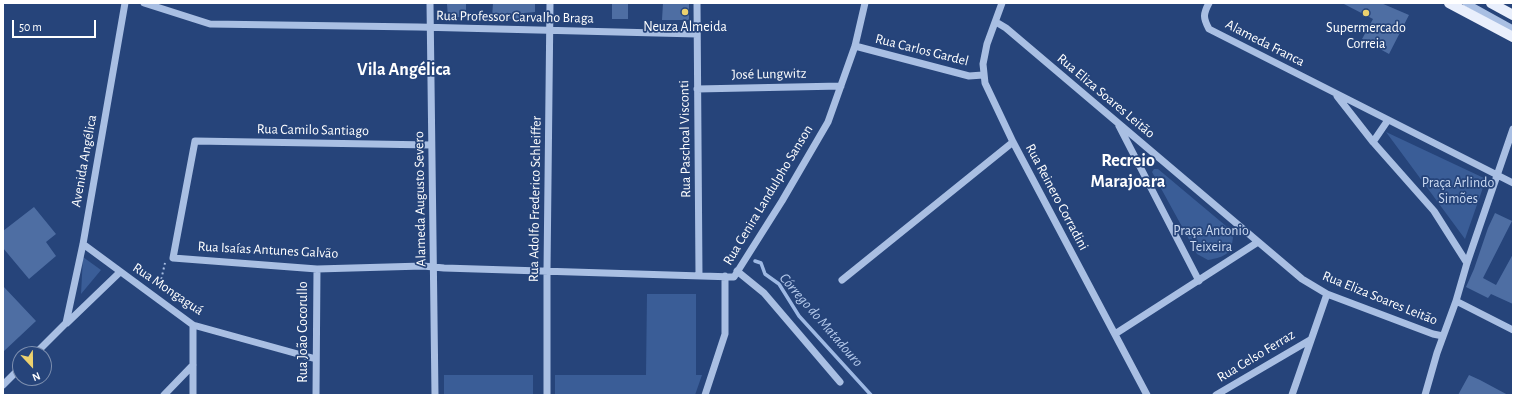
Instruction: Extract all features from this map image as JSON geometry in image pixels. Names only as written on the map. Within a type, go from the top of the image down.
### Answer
[{"type":"main road","points":[[1449,3],[1513,37]]},
{"type":"main road","points":[[1491,3],[1513,15]]},
{"type":"street","name":"Avenida Angélica","points":[[66,323],[84,244],[125,3]]},
{"type":"street","name":"Rua Professor Carvalho Braga","points":[[144,3],[210,24],[697,34]]},
{"type":"street","name":"Alameda Augusto Severo","points":[[430,3],[435,395]]},
{"type":"street","name":"Rua Adolfo Frederico Schleiffer","points":[[547,395],[546,270],[550,3]]},
{"type":"street","name":"Rua Paschoal Visconti","points":[[696,3],[699,276]]},
{"type":"street","name":"Rua Cenira Landulpho Sanson","points":[[434,267],[734,277],[782,201],[828,122],[855,46],[865,3]]},
{"type":"street","name":"Rua Reinero Corradini","points":[[1002,3],[987,44],[983,64],[985,83],[1013,142],[1147,395]]},
{"type":"street","name":"Alameda Franca","points":[[1209,3],[1205,11],[1204,20],[1209,29],[1513,183]]},
{"type":"street","points":[[1466,3],[1513,29]]},
{"type":"street","points":[[1484,3],[1513,18]]},
{"type":"street","name":"Rua Eliza Soares Leitão","points":[[996,22],[1006,28],[1302,279],[1327,294],[1433,334],[1443,336]]},
{"type":"street","name":"Rua Carlos Gardel","points":[[855,46],[969,76],[983,75]]},
{"type":"street","name":"José Lungwitz","points":[[697,89],[841,86]]},
{"type":"street","name":"Alameda Franca","points":[[1335,94],[1373,142],[1434,211],[1467,263]]},
{"type":"street","points":[[1373,142],[1388,120]]},
{"type":"street","points":[[1117,122],[1199,281]]},
{"type":"street","points":[[1425,395],[1467,263],[1513,129]]},
{"type":"street","name":"Rua Camilo Santiago","points":[[173,258],[195,141],[431,145]]},
{"type":"street","points":[[842,280],[1013,142]]},
{"type":"street","points":[[1115,334],[1258,242]]},
{"type":"street","name":"Rua Mongaguá","points":[[84,244],[193,325],[316,359]]},
{"type":"street","name":"Rua Isaías Antunes Galvão","points":[[173,258],[317,269],[422,266],[434,267]]},
{"type":"street","name":"Rua João Cocorullo","points":[[316,395],[317,269]]},
{"type":"street","points":[[737,271],[764,293],[840,382]]},
{"type":"street","points":[[43,346],[120,272]]},
{"type":"street","points":[[706,395],[725,334],[725,276]]},
{"type":"street","points":[[1292,395],[1327,294]]},
{"type":"street","points":[[1456,301],[1513,330]]},
{"type":"street","points":[[193,325],[193,395]]},
{"type":"street","name":"Rua Celso Ferraz","points":[[1216,395],[1310,340]]},
{"type":"street","points":[[164,395],[193,365]]},
{"type":"street","points":[[3,385],[12,376]]},
{"type":"path","points":[[153,296],[160,289],[165,262],[173,258]]},
{"type":"green space","name":"Praça Arlindo Simões","points":[[1386,132],[1486,179],[1465,239]]},
{"type":"green space","name":"Praça Antonio Teixeira","points":[[1154,169],[1158,169],[1226,226],[1233,236],[1231,247],[1226,254],[1219,258],[1208,260],[1197,254],[1152,172]]},
{"type":"green space","points":[[83,257],[101,270],[81,294]]},
{"type":"green space","points":[[647,294],[696,294],[696,375],[702,375],[695,395],[555,395],[555,375],[646,375]]},
{"type":"green space","points":[[444,375],[533,375],[533,395],[444,395]]},
{"type":"building","points":[[466,3],[466,17],[448,17],[447,4]]},
{"type":"building","points":[[493,3],[535,3],[535,12],[524,13],[524,19],[492,18]]},
{"type":"building","points":[[612,3],[628,3],[628,19],[612,19]]},
{"type":"building","points":[[663,3],[689,3],[689,20],[662,20]]},
{"type":"building","points":[[1342,3],[1381,3],[1409,15],[1389,54],[1362,39],[1373,19]]},
{"type":"building","points":[[34,207],[56,234],[46,242],[56,256],[29,279],[3,248],[3,231]]},
{"type":"building","points":[[1495,213],[1512,221],[1483,278],[1496,285],[1513,254],[1513,304],[1491,294],[1488,298],[1466,287]]},
{"type":"building","points":[[3,286],[36,321],[3,352]]},
{"type":"building","points":[[1469,375],[1480,380],[1508,395],[1458,395]]},
{"type":"waterway","name":"Córrego do Matadouro","points":[[755,261],[761,263],[765,274],[779,284],[799,316],[871,395]]},
{"type":"place","name":"Neuza Almeida","points":[[685,12]]},
{"type":"place","name":"Supermercado Correia","points":[[1366,13]]},
{"type":"district","name":"Vila Angélica","points":[[404,70]]},
{"type":"district","name":"Recreio Marajoara","points":[[1128,171]]}]
